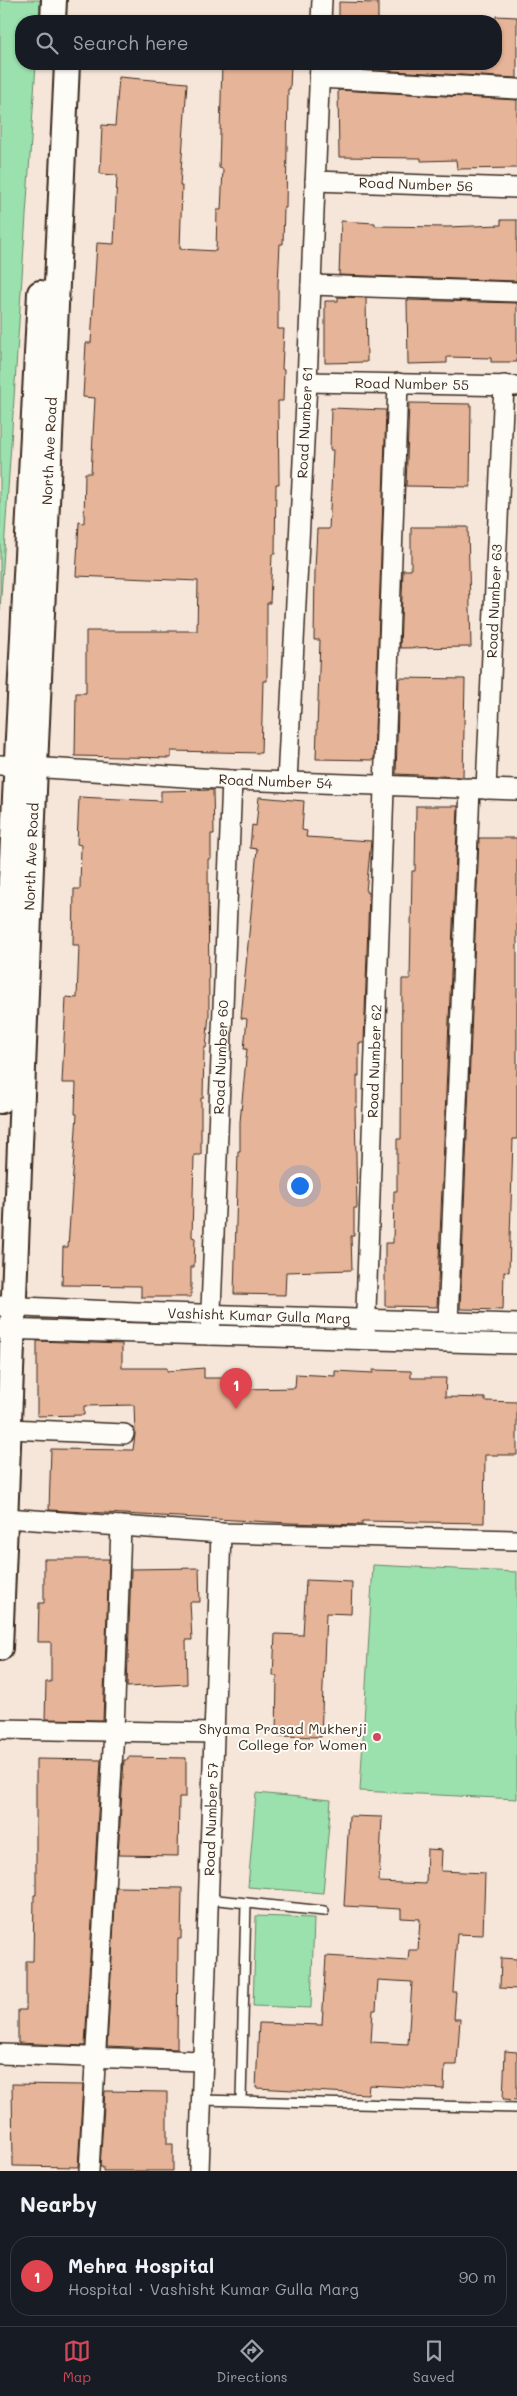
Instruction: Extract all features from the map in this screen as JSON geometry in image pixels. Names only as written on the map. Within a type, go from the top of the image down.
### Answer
[{"type":"street","points":[[53,15],[54,0]]},
{"type":"street","points":[[69,15],[70,0]]},
{"type":"street","points":[[321,15],[322,0]]},
{"type":"street","points":[[18,766],[51,70]]},
{"type":"street","name":"North Ave Road","points":[[0,1648],[9,1429],[6,1085],[18,766],[67,70]]},
{"type":"street","points":[[319,71],[517,89]]},
{"type":"street","name":"Road Number 61","points":[[288,782],[307,382],[319,71]]},
{"type":"street","name":"Road Number 56","points":[[315,181],[517,188]]},
{"type":"street","points":[[311,285],[517,292]]},
{"type":"street","name":"Road Number 55","points":[[307,382],[511,386]]},
{"type":"street","name":"Road Number 62","points":[[365,1339],[398,383]]},
{"type":"street","name":"Road Number 63","points":[[448,1322],[478,788],[511,386]]},
{"type":"street","name":"Road Number 54","points":[[18,766],[145,776],[517,790]]},
{"type":"street","name":"Road Number 60","points":[[210,1335],[232,780]]},
{"type":"street","name":"Vashisht Kumar Gulla Marg","points":[[7,1318],[210,1314],[517,1324]]},
{"type":"street","name":"Vashisht Kumar Gulla Marg","points":[[7,1318],[210,1335],[517,1344]]},
{"type":"street","points":[[9,1429],[124,1434]]},
{"type":"street","points":[[4,1525],[121,1526],[221,1533],[517,1540]]},
{"type":"street","points":[[89,2171],[114,1731],[121,1526]]},
{"type":"street","name":"Road Number 57","points":[[199,2171],[221,1533]]},
{"type":"street","points":[[0,1729],[213,1734]]},
{"type":"street","points":[[0,2054],[202,2061]]},
{"type":"lane","points":[[208,1899],[324,1911]]},
{"type":"lane","points":[[241,2100],[246,1902]]},
{"type":"lane","points":[[201,2100],[517,2108]]},
{"type":"green space","points":[[0,0],[40,0],[39,15],[15,15],[15,70],[36,70],[0,611]]},
{"type":"green space","points":[[373,1565],[517,1572],[517,1799],[360,1791]]},
{"type":"green space","points":[[256,1793],[331,1800],[323,1893],[248,1887]]},
{"type":"green space","points":[[256,1916],[314,1918],[311,2008],[253,2006]]},
{"type":"building","points":[[339,2],[378,3],[378,15],[339,15]]},
{"type":"building","points":[[502,16],[517,17],[517,78],[374,70],[502,70]]},
{"type":"building","points":[[222,70],[291,70],[290,89],[288,89],[286,208],[284,208],[283,244],[280,244],[278,284],[278,329],[284,329],[283,401],[278,401],[279,484],[276,484],[275,554],[272,554],[270,603],[267,603],[267,681],[263,681],[261,753],[171,751],[171,758],[75,756],[76,693],[86,693],[86,631],[197,631],[198,581],[76,576],[79,522],[84,523],[85,473],[91,473],[95,398],[83,397],[86,343],[91,343],[97,243],[114,244],[117,175],[100,174],[102,125],[115,126],[119,77],[187,83],[180,186],[182,186],[180,249],[216,251],[217,210],[221,210],[223,169],[219,168]]},
{"type":"building","points":[[338,90],[517,100],[517,168],[457,169],[456,160],[421,161],[421,158],[339,157]]},
{"type":"building","points":[[501,220],[517,220],[517,281],[339,275],[341,221],[375,223],[375,226],[447,227],[501,225]]},
{"type":"building","points":[[338,297],[366,298],[367,362],[325,363],[325,301],[338,301]]},
{"type":"building","points":[[407,300],[517,303],[517,362],[491,362],[491,358],[447,357],[447,363],[408,364]]},
{"type":"building","points":[[409,403],[471,404],[470,487],[406,486]]},
{"type":"building","points":[[331,408],[386,410],[374,760],[316,759],[320,640],[314,640],[315,569],[317,529],[329,529],[333,450],[330,450]]},
{"type":"building","points":[[411,527],[468,527],[471,647],[400,648],[403,570],[411,570]]},
{"type":"building","points":[[399,678],[465,679],[463,777],[396,774]]},
{"type":"building","points":[[213,790],[214,834],[211,834],[211,859],[208,859],[209,1014],[206,1048],[204,1048],[203,1098],[201,1098],[201,1155],[194,1155],[192,1237],[195,1238],[194,1267],[191,1267],[191,1297],[141,1297],[141,1286],[62,1285],[63,1247],[68,1247],[77,1114],[75,1114],[76,1083],[62,1083],[66,997],[77,998],[79,945],[73,945],[74,889],[80,889],[81,845],[77,844],[79,797],[161,801],[161,791]]},
{"type":"building","points":[[259,797],[304,801],[302,830],[307,831],[306,837],[371,841],[366,892],[369,893],[364,1043],[359,1043],[359,1076],[357,1076],[357,1107],[355,1107],[357,1208],[354,1208],[354,1236],[351,1236],[352,1270],[286,1272],[285,1295],[234,1294],[238,1151],[240,1151],[240,1122],[247,1049],[244,1049],[247,1019],[241,1018],[257,849],[250,848],[252,825],[256,826]]},
{"type":"building","points":[[416,806],[458,806],[437,1307],[385,1306],[385,1243],[393,1243],[394,1191],[397,1191],[397,1139],[401,1139],[402,979],[410,979],[412,871],[415,871]]},
{"type":"building","points":[[479,838],[517,838],[517,1139],[513,1139],[509,1272],[504,1271],[503,1310],[460,1309]]},
{"type":"building","points":[[37,1341],[122,1344],[122,1368],[167,1368],[167,1371],[204,1368],[204,1378],[244,1378],[244,1389],[295,1388],[296,1374],[335,1376],[335,1371],[373,1373],[373,1370],[411,1371],[411,1378],[446,1378],[445,1397],[485,1398],[485,1401],[517,1402],[517,1455],[485,1455],[484,1523],[362,1521],[362,1525],[289,1523],[49,1510],[51,1449],[133,1450],[135,1434],[134,1405],[84,1406],[84,1415],[37,1416]]},
{"type":"building","points":[[44,1559],[109,1559],[103,1720],[45,1719],[46,1682],[51,1682],[51,1642],[38,1642],[39,1603],[44,1603]]},
{"type":"building","points":[[199,1568],[200,1602],[190,1602],[192,1640],[186,1640],[187,1684],[127,1687],[131,1569]]},
{"type":"building","points":[[306,1580],[352,1582],[351,1614],[326,1613],[321,1737],[276,1736],[277,1676],[273,1676],[275,1634],[303,1635]]},
{"type":"building","points":[[128,1757],[186,1758],[186,1797],[179,1797],[178,1856],[118,1855],[124,1760],[128,1760]]},
{"type":"building","points":[[36,1759],[101,1760],[85,2046],[18,2043],[18,2010],[26,2010],[26,1961],[33,1961],[34,1895],[36,1895]]},
{"type":"building","points":[[349,1816],[382,1817],[379,1882],[426,1884],[427,1849],[442,1850],[441,1871],[485,1873],[483,1935],[457,1934],[453,1992],[456,1992],[454,2019],[460,2019],[457,2065],[445,2065],[444,2089],[369,2085],[368,2094],[256,2088],[259,2023],[322,2025],[326,1956],[408,1961],[409,1950],[418,1950],[420,1919],[401,1918],[401,1909],[344,1906]],"holes":[[[378,1980],[412,1982],[408,2044],[371,2042],[373,2010],[376,2010]]]},
{"type":"building","points":[[116,1887],[182,1888],[181,1939],[178,1939],[177,2049],[107,2046]]},
{"type":"building","points":[[501,1958],[517,1959],[517,1989],[500,1988]]},
{"type":"building","points":[[505,2051],[517,2052],[517,2100],[503,2099]]},
{"type":"building","points":[[12,2084],[83,2085],[78,2167],[13,2166]]},
{"type":"building","points":[[105,2091],[167,2092],[167,2144],[173,2144],[173,2171],[103,2171],[103,2167],[100,2167]]},
{"type":"place","name":"Mehra Hospital","points":[[236,1409]]},
{"type":"place","name":"Shyama Prasad Mukherji College for Women","points":[[377,1737]]}]
